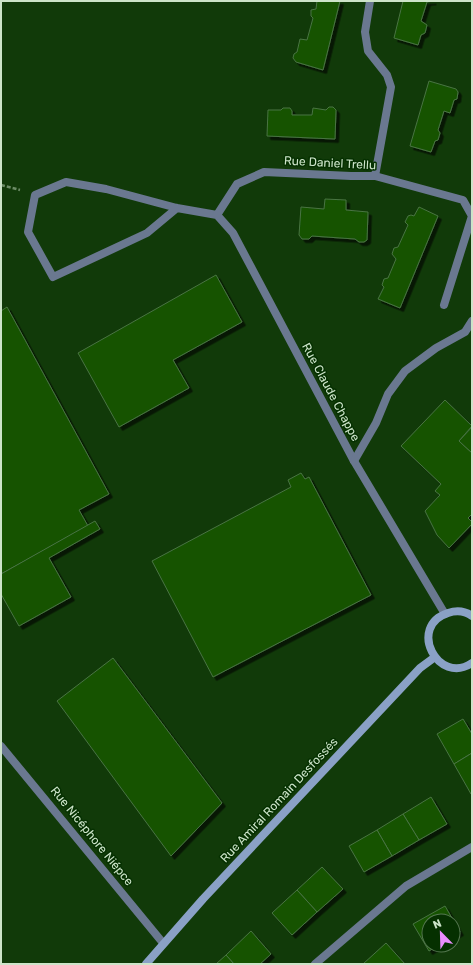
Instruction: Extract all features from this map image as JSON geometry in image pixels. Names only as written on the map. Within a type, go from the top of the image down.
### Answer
[{"type":"main road","points":[[472,616],[461,612],[445,614],[435,622],[429,633],[430,650],[440,663],[454,668],[472,663]]},
{"type":"main road","name":"Rue Amiral Romain Desfossés","points":[[146,964],[203,898],[420,668],[435,657]]},
{"type":"street","points":[[370,1],[365,32],[368,51],[387,75],[392,87],[375,176]]},
{"type":"street","name":"Rue Daniel Trellu","points":[[217,215],[237,184],[264,172],[375,176],[463,200],[472,216],[444,304]]},
{"type":"street","points":[[177,208],[146,233],[53,277],[28,232],[35,194],[66,182],[106,189],[177,208],[217,215]]},
{"type":"street","name":"Rue Claude Chappe","points":[[217,215],[233,233],[354,461],[445,614]]},
{"type":"street","points":[[354,461],[376,423],[388,394],[405,371],[436,348],[465,332],[472,321]]},
{"type":"street","name":"Rue Nicéphore Niépce","points":[[1,746],[163,943]]},
{"type":"street","points":[[315,964],[406,886],[472,847]]},
{"type":"path","points":[[1,185],[35,194]]},
{"type":"building","points":[[317,1],[340,1],[323,70],[296,62],[293,58],[294,54],[297,52],[300,39],[307,40],[313,18],[311,16],[311,10],[316,9]]},
{"type":"building","points":[[403,1],[433,1],[427,2],[421,21],[427,25],[425,33],[421,35],[418,45],[394,38]]},
{"type":"building","points":[[429,81],[456,89],[458,92],[457,99],[454,100],[450,113],[444,111],[438,130],[440,133],[438,140],[435,141],[431,152],[410,146]]},
{"type":"building","points":[[329,107],[333,107],[336,110],[335,139],[267,136],[268,110],[290,108],[292,115],[312,115],[313,108],[326,110]]},
{"type":"building","points":[[325,199],[346,200],[346,210],[368,212],[367,240],[364,242],[359,242],[355,239],[312,236],[309,239],[302,239],[299,235],[301,207],[324,209]]},
{"type":"building","points":[[419,207],[438,216],[400,308],[378,299],[384,287],[382,285],[384,279],[388,278],[396,259],[392,254],[394,248],[398,247],[408,225],[405,222],[408,216],[414,216]]},
{"type":"building","points":[[216,275],[242,322],[173,360],[189,388],[119,427],[78,353]]},
{"type":"building","points":[[7,307],[109,494],[79,510],[88,526],[1,574],[1,311]]},
{"type":"building","points":[[445,400],[472,426],[459,441],[472,453],[472,514],[468,518],[472,524],[449,548],[437,535],[425,511],[440,495],[435,491],[441,484],[401,446]]},
{"type":"building","points":[[472,427],[472,453],[459,441]]},
{"type":"building","points":[[301,473],[305,479],[309,477],[371,595],[213,677],[152,561],[291,487],[288,480]]},
{"type":"building","points":[[95,521],[100,529],[49,558],[71,597],[19,626],[1,594],[1,574]]},
{"type":"building","points":[[113,658],[222,803],[171,856],[57,701]]},
{"type":"building","points":[[463,719],[472,734],[472,753],[454,764],[437,734]]},
{"type":"building","points":[[472,753],[472,793],[471,794],[454,764]]},
{"type":"building","points":[[431,797],[447,824],[419,840],[403,814]]},
{"type":"building","points":[[403,814],[419,840],[392,856],[377,830]]},
{"type":"building","points":[[377,830],[392,856],[364,872],[349,846]]},
{"type":"building","points":[[322,867],[343,889],[317,912],[297,890]]},
{"type":"building","points":[[297,890],[317,912],[292,935],[272,913]]},
{"type":"building","points":[[445,906],[449,913],[433,913]]},
{"type":"building","points":[[421,920],[421,938],[413,924]]},
{"type":"building","points":[[251,931],[271,954],[260,964],[234,964],[226,955]]},
{"type":"building","points":[[386,943],[405,964],[363,964]]},
{"type":"building","points":[[226,955],[234,964],[216,964]]}]
